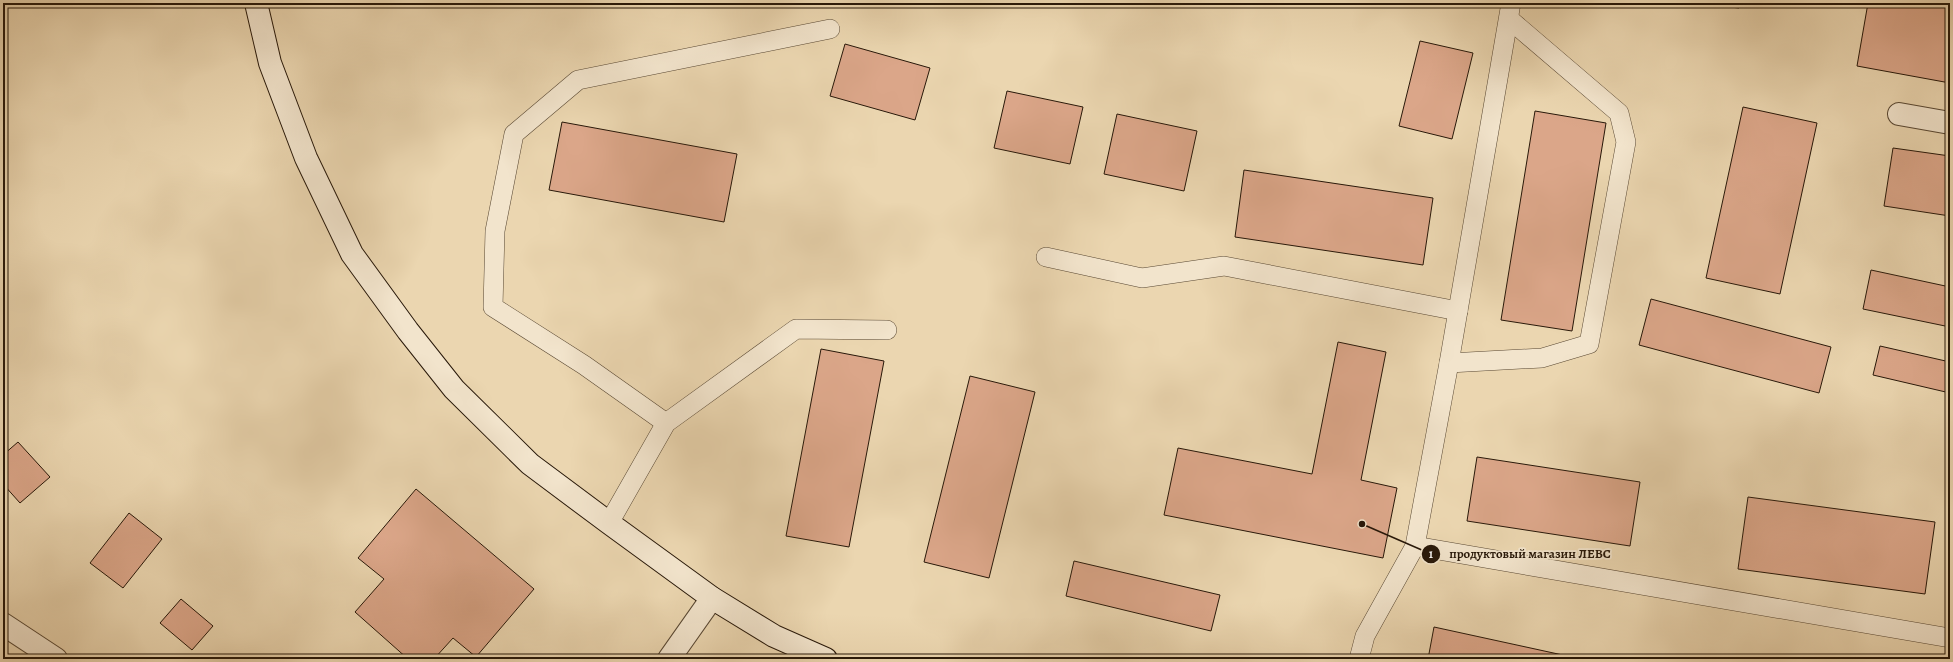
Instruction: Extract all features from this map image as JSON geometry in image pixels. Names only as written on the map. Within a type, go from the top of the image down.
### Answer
[{"type":"main road","points":[[256,3],[270,64],[306,158],[352,254],[408,332],[454,389],[530,464],[609,523],[712,598],[774,636],[818,658]]},
{"type":"main road","points":[[1898,114],[1950,122]]},
{"type":"main road","points":[[669,659],[712,598]]},
{"type":"main road","points":[[3,624],[56,659]]},
{"type":"lane","points":[[1359,659],[1365,636],[1415,546],[1449,362],[1510,11]]},
{"type":"lane","points":[[1449,362],[1542,358],[1589,344],[1626,142],[1618,113],[1510,11]]},
{"type":"lane","points":[[666,423],[584,365],[493,308],[495,231],[514,134],[578,80],[830,29]]},
{"type":"lane","points":[[1046,257],[1142,278],[1224,266],[1458,311]]},
{"type":"lane","points":[[609,523],[666,423],[796,329],[887,330]]},
{"type":"lane","points":[[1415,546],[1950,638]]},
{"type":"building","points":[[1695,3],[1739,3],[1739,8]]},
{"type":"building","points":[[1868,3],[1950,3],[1950,83],[1857,66]]},
{"type":"building","points":[[1420,41],[1473,53],[1452,139],[1399,126]]},
{"type":"building","points":[[845,44],[930,68],[915,120],[830,96]]},
{"type":"building","points":[[1007,91],[1083,107],[1070,164],[994,148]]},
{"type":"building","points":[[1743,107],[1817,123],[1780,294],[1706,278]]},
{"type":"building","points":[[1535,111],[1606,123],[1572,331],[1501,320]]},
{"type":"building","points":[[1117,114],[1197,131],[1184,191],[1104,174]]},
{"type":"building","points":[[562,122],[737,154],[724,222],[549,190]]},
{"type":"building","points":[[1893,148],[1950,156],[1950,216],[1884,206]]},
{"type":"building","points":[[1244,170],[1433,198],[1423,265],[1235,237]]},
{"type":"building","points":[[1871,270],[1950,287],[1950,327],[1863,309]]},
{"type":"building","points":[[1651,299],[1831,347],[1819,393],[1639,345]]},
{"type":"building","points":[[1338,342],[1386,352],[1361,480],[1397,488],[1383,558],[1164,515],[1178,448],[1312,474]]},
{"type":"building","points":[[1880,346],[1950,362],[1950,393],[1873,375]]},
{"type":"building","points":[[821,349],[884,361],[849,547],[786,536]]},
{"type":"building","points":[[970,376],[1035,392],[989,578],[924,562]]},
{"type":"building","points":[[18,442],[50,477],[20,503],[3,484],[3,455]]},
{"type":"building","points":[[1477,457],[1640,482],[1630,546],[1467,521]]},
{"type":"building","points":[[416,489],[534,589],[476,657],[453,638],[434,659],[408,659],[355,612],[384,579],[358,558]]},
{"type":"building","points":[[1748,497],[1935,522],[1925,594],[1738,569]]},
{"type":"building","points":[[129,513],[162,539],[123,588],[90,563]]},
{"type":"building","points":[[1074,561],[1220,595],[1211,631],[1066,596]]},
{"type":"building","points":[[181,599],[213,626],[192,650],[160,623]]},
{"type":"building","points":[[1434,627],[1581,659],[1428,659]]},
{"type":"place","name":"продуктовый магазин ЛЕВС","points":[[1362,524]]}]
